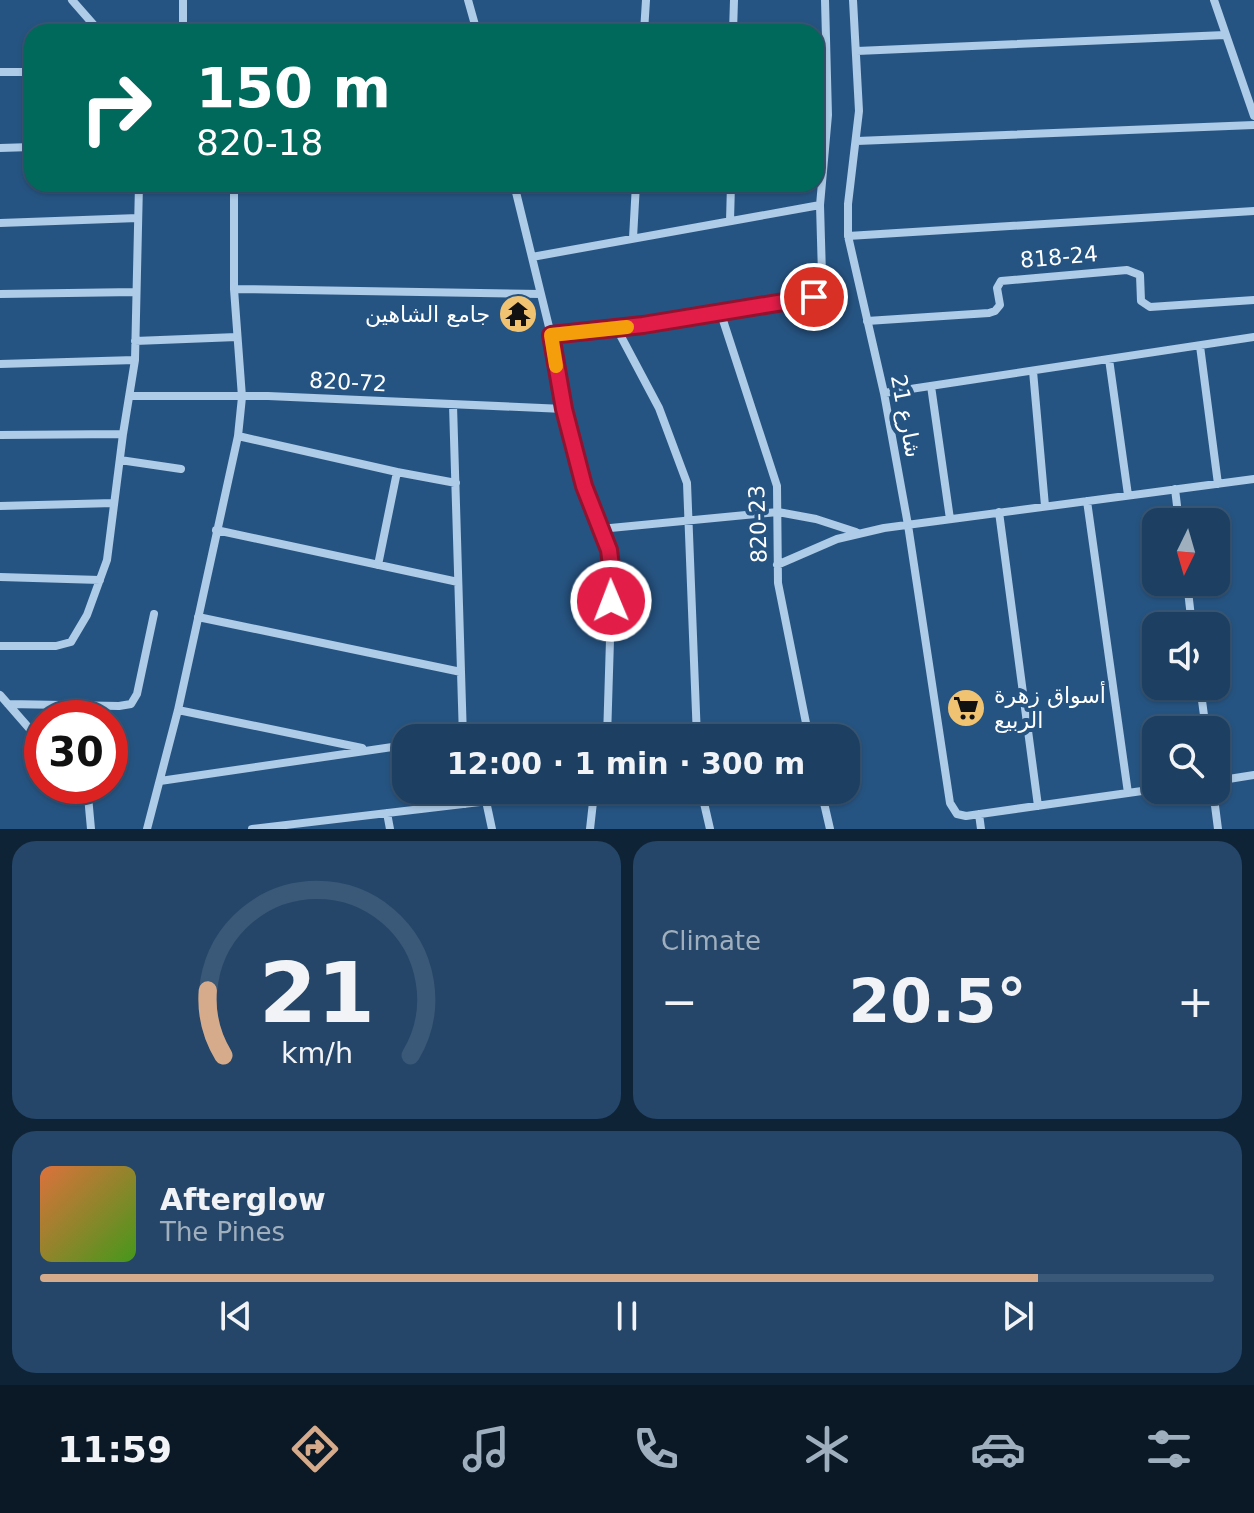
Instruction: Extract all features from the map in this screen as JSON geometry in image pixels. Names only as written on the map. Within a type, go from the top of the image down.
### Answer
[{"type":"street","points":[[72,0],[93,24]]},
{"type":"street","points":[[183,0],[183,24]]},
{"type":"street","points":[[468,0],[475,24]]},
{"type":"street","points":[[644,24],[646,0]]},
{"type":"street","points":[[733,24],[734,0]]},
{"type":"street","points":[[824,152],[828,100],[825,0]]},
{"type":"street","name":"شارع 21","points":[[853,0],[857,51],[857,141],[848,204],[848,236],[884,393],[908,525],[950,803],[957,814],[979,814]]},
{"type":"street","points":[[1214,0],[1254,116]]},
{"type":"street","points":[[857,51],[1225,35]]},
{"type":"street","points":[[0,72],[24,72]]},
{"type":"street","points":[[857,141],[1254,125]]},
{"type":"street","points":[[0,148],[24,147]]},
{"type":"street","points":[[0,646],[56,646],[71,642],[87,615],[107,560],[135,360],[139,192]]},
{"type":"street","points":[[147,829],[178,710],[238,436],[242,397],[234,289],[234,192]]},
{"type":"street","points":[[516,192],[584,486],[609,550],[612,574],[607,724]]},
{"type":"street","points":[[633,238],[636,192]]},
{"type":"street","points":[[730,221],[731,192]]},
{"type":"street","points":[[551,335],[617,329],[808,300],[818,293],[822,275],[821,192]]},
{"type":"street","points":[[532,257],[820,205]]},
{"type":"street","points":[[848,236],[1254,211]]},
{"type":"street","points":[[0,223],[138,218]]},
{"type":"street","name":"818-24","points":[[867,321],[989,313],[1000,305],[997,288],[1001,281],[1127,270],[1140,275],[1141,301],[1150,307],[1254,300]]},
{"type":"street","points":[[234,289],[540,294]]},
{"type":"street","points":[[0,294],[136,292]]},
{"type":"street","name":"820-23","points":[[721,314],[775,478],[780,592],[806,724]]},
{"type":"street","points":[[617,329],[659,408],[687,483],[697,724]]},
{"type":"street","points":[[135,341],[237,337]]},
{"type":"street","points":[[884,393],[1254,337]]},
{"type":"street","points":[[1200,346],[1218,484]]},
{"type":"street","points":[[1109,359],[1128,495]]},
{"type":"street","points":[[0,364],[135,360]]},
{"type":"street","points":[[1033,371],[1045,506]]},
{"type":"street","points":[[931,386],[950,519]]},
{"type":"street","name":"820-72","points":[[131,396],[564,409]]},
{"type":"street","points":[[453,405],[462,724]]},
{"type":"street","points":[[0,435],[123,434]]},
{"type":"street","points":[[238,436],[456,483]]},
{"type":"street","points":[[120,460],[181,469]]},
{"type":"street","points":[[378,565],[397,472]]},
{"type":"street","points":[[777,565],[858,533],[1254,479]]},
{"type":"street","points":[[1175,489],[1177,508]]},
{"type":"street","points":[[1087,501],[1128,793]]},
{"type":"street","points":[[0,506],[114,503]]},
{"type":"street","points":[[600,529],[778,512],[816,519],[858,533]]},
{"type":"street","points":[[999,512],[1038,806]]},
{"type":"street","points":[[216,530],[458,582]]},
{"type":"street","points":[[0,577],[100,580]]},
{"type":"street","points":[[8,704],[131,704],[137,694],[154,614]]},
{"type":"street","points":[[198,617],[461,672]]},
{"type":"street","points":[[0,695],[24,722]]},
{"type":"street","points":[[178,710],[371,750]]},
{"type":"street","points":[[160,781],[392,747]]},
{"type":"street","points":[[1230,779],[1254,775]]},
{"type":"street","points":[[981,829],[979,814],[1142,791]]},
{"type":"street","points":[[89,804],[91,829]]},
{"type":"street","points":[[252,829],[465,804]]},
{"type":"street","points":[[487,804],[492,829]]},
{"type":"street","points":[[590,829],[593,804]]},
{"type":"street","points":[[704,804],[710,829]]},
{"type":"street","points":[[824,804],[830,829]]},
{"type":"street","points":[[1215,804],[1218,829]]},
{"type":"street","points":[[387,813],[390,829]]},
{"type":"slow traffic","points":[[556,366],[551,335],[627,327]]},
{"type":"place","name":"جامع الشاهين","points":[[518,314]]},
{"type":"place","name":"أسواق زهرة الربيع","points":[[966,708]]},
{"type":"route","points":[[611,601],[609,550],[584,486],[564,409],[551,335],[721,314],[814,297]]}]
